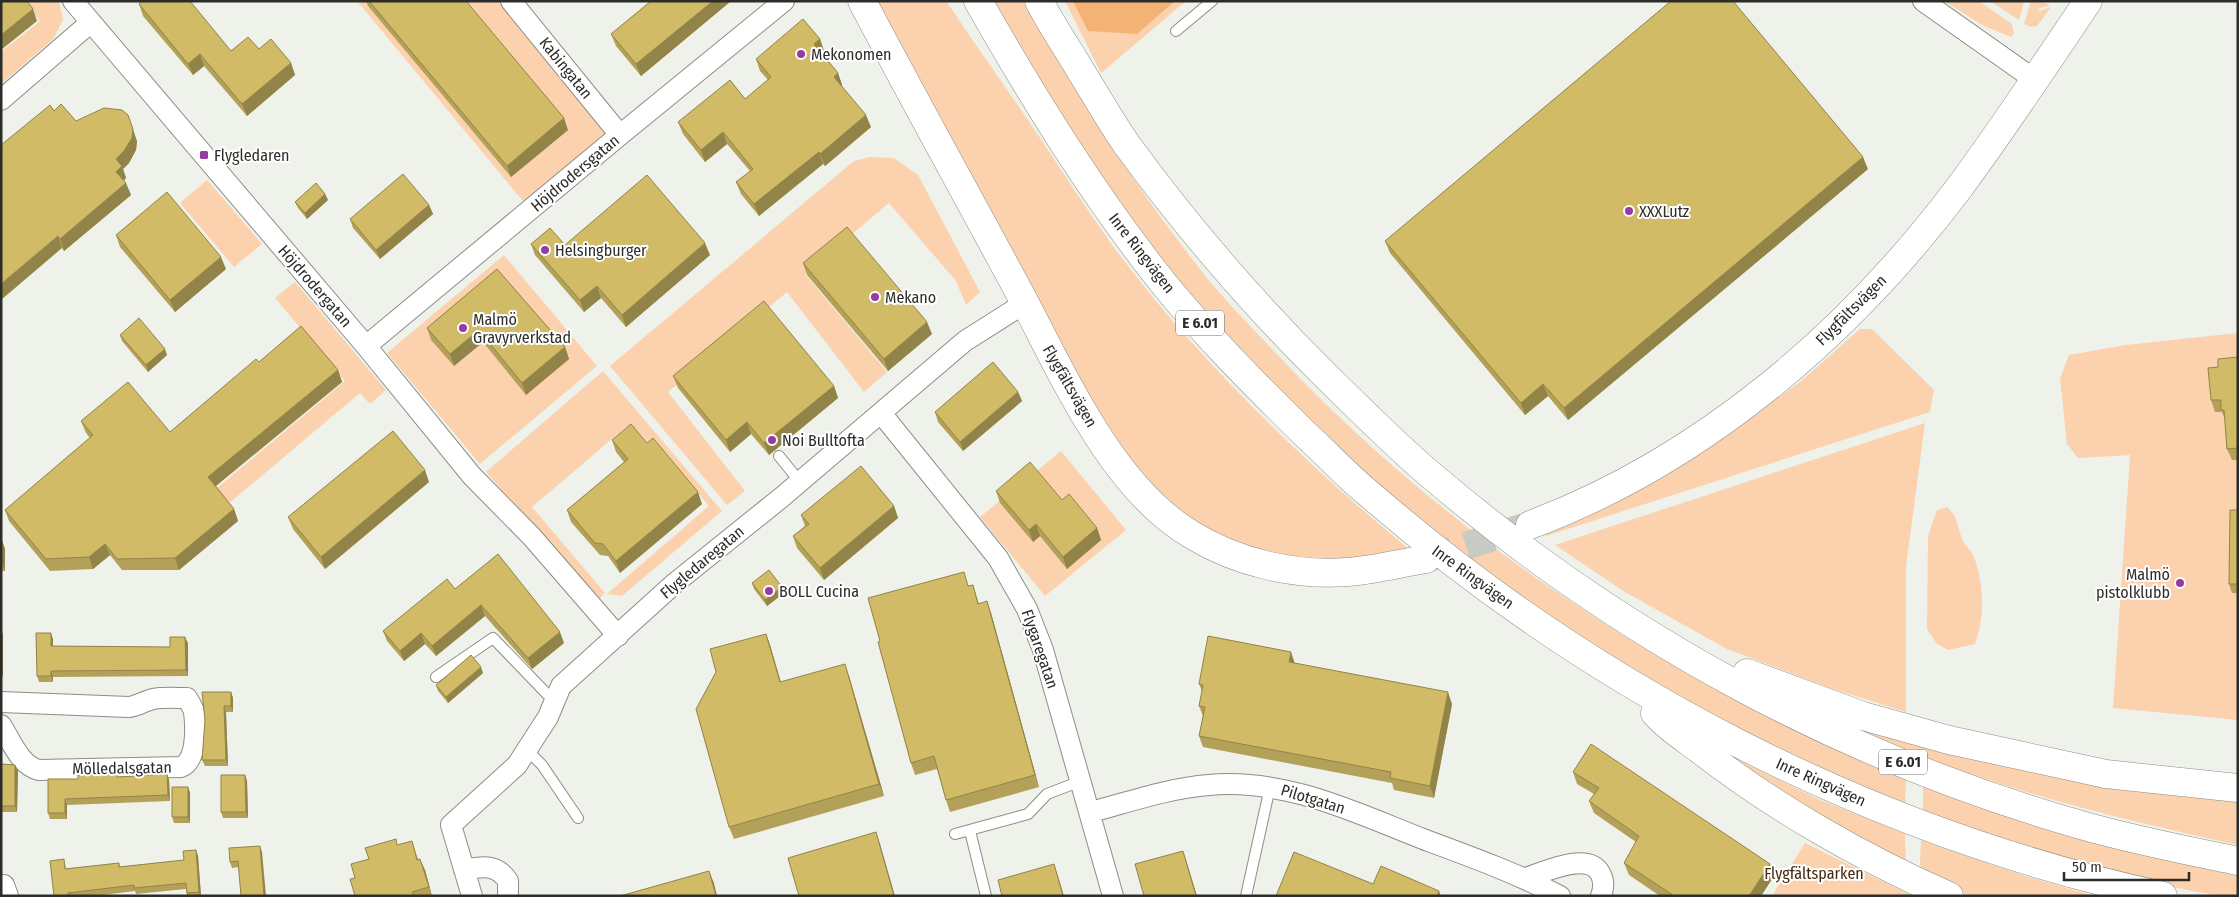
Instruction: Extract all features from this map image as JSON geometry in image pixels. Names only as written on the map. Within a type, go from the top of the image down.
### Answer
[{"type":"main road","name":"Flygfältsvägen","points":[[862,1],[1025,303],[1052,357],[1100,438],[1129,478],[1160,511],[1192,535],[1236,557],[1297,572],[1349,572],[1426,559]]},
{"type":"main road","name":"Inre Ringvägen","points":[[978,1],[1027,87],[1093,190],[1166,286],[1262,392],[1364,490],[1424,541],[1487,589],[1558,638],[1666,706],[1824,786],[1905,819],[2024,860],[2099,882],[2163,896]]},
{"type":"main road","name":"E 6.01","points":[[1039,1],[1125,142],[1221,265],[1281,332],[1380,429],[1432,476],[1534,557],[1594,600],[1703,668],[1794,715],[1875,752],[2012,803],[2081,825],[2148,842],[2238,861]]},
{"type":"main road","name":"Flygfältsvägen","points":[[1530,525],[1609,490],[1668,458],[1756,396],[1793,367],[1860,304],[1958,188],[2035,80],[2088,1]]},
{"type":"main road","points":[[1594,600],[1627,606],[1735,668],[1863,716],[1949,740],[2106,774],[2238,788]]},
{"type":"main road","points":[[1628,681],[1659,718],[1723,767],[1864,855],[1949,896]]},
{"type":"main road","points":[[2156,780],[2220,776],[2238,768]]},
{"type":"street","points":[[1,100],[90,23],[73,1]]},
{"type":"street","name":"Kabingatan","points":[[511,1],[620,134]]},
{"type":"street","name":"Höjdrodersgatan","points":[[366,346],[620,134],[784,1]]},
{"type":"street","points":[[1923,1],[2035,80]]},
{"type":"street","name":"Höjdrodergatan","points":[[90,23],[366,346],[472,476],[532,537],[618,636]]},
{"type":"street","name":"Flygledaregatan","points":[[472,896],[451,825],[517,765],[548,717],[561,686],[675,583],[800,482],[965,341],[1025,303]]},
{"type":"street","name":"Flygaregatan","points":[[881,412],[998,558],[1031,617],[1043,650],[1091,812],[1113,896]]},
{"type":"street","name":"Mölledalsgatan","points":[[1,702],[129,707],[139,706],[147,700],[156,698],[187,698],[194,711],[193,755],[186,765],[181,767],[39,770],[25,763],[1,725]]},
{"type":"street","name":"Pilotgatan","points":[[1091,812],[1156,795],[1208,785],[1242,784],[1270,787],[1316,797],[1526,878],[1560,896]]},
{"type":"street","points":[[1526,878],[1579,862],[1590,864],[1601,875],[1604,887],[1601,896]]},
{"type":"street","points":[[464,870],[479,866],[497,869],[508,881],[508,896]]},
{"type":"lane","points":[[1176,31],[1212,1]]},
{"type":"lane","points":[[779,456],[800,482]]},
{"type":"lane","points":[[436,677],[493,638],[547,694],[556,698]]},
{"type":"lane","points":[[527,750],[542,765],[578,818]]},
{"type":"lane","points":[[956,834],[1028,814],[1047,794],[1081,781]]},
{"type":"lane","points":[[1246,896],[1270,787]]},
{"type":"lane","points":[[970,831],[986,896]]},
{"type":"green space","points":[[24,1],[59,1],[63,20],[53,39],[1,84],[1,52],[40,21]]},
{"type":"green space","points":[[357,1],[505,1],[615,135],[528,207]]},
{"type":"green space","points":[[875,1],[946,1],[1112,245],[1178,327],[1214,367],[1290,444],[1410,550],[1366,558],[1311,560],[1258,550],[1227,538],[1195,521],[1165,498],[1140,474],[1090,397]]},
{"type":"green space","points":[[992,1],[1023,1],[1064,71],[1130,174],[1203,273],[1228,302],[1317,395],[1412,483],[1514,562],[1622,635],[1733,698],[1906,778],[1905,806],[1791,757],[1594,649],[1417,521],[1341,452],[1230,340],[1147,243],[1075,142]]},
{"type":"green space","points":[[1065,1],[1186,1],[1101,73]]},
{"type":"green space","points":[[1944,1],[1979,1],[2012,24],[2014,33],[2011,37],[1984,26]]},
{"type":"green space","points":[[1990,1],[2024,1],[2019,20]]},
{"type":"green space","points":[[2031,1],[2040,1],[2050,5],[2038,9],[2039,11],[2051,7],[2037,26],[2031,27],[2024,24]]},
{"type":"green space","points":[[870,157],[894,158],[918,175],[980,292],[966,305],[956,281],[889,203],[805,274],[887,372],[864,392],[787,292],[668,392],[745,491],[727,505],[610,366],[854,161]]},
{"type":"green space","points":[[207,180],[262,244],[234,267],[180,203]]},
{"type":"green space","points":[[504,255],[597,366],[480,464],[387,353]]},
{"type":"green space","points":[[295,282],[386,390],[370,404],[360,393],[228,504],[216,489],[345,381],[275,298]]},
{"type":"green space","points":[[1860,329],[1872,329],[1934,390],[1930,412],[1546,536],[1545,531],[1723,438],[1800,382]]},
{"type":"green space","name":"Malmö pistolklubb","points":[[2238,333],[2238,720],[2113,708],[2130,455],[2078,458],[2067,444],[2060,379],[2069,355],[2126,345]]},
{"type":"green space","points":[[603,371],[722,511],[622,596],[607,594],[709,506],[658,446],[654,450],[637,430],[633,433],[627,426],[532,507],[605,593],[596,602],[486,472]]},
{"type":"green space","points":[[1925,423],[1906,567],[1906,712],[1833,689],[1727,649],[1625,592],[1555,545]]},
{"type":"green space","points":[[1061,451],[1126,530],[1045,596],[980,517]]},
{"type":"green space","points":[[1947,507],[1954,515],[1963,541],[1974,557],[1980,579],[1982,601],[1982,612],[1975,644],[1948,650],[1937,644],[1927,629],[1928,536],[1937,510]]},
{"type":"green space","points":[[1835,718],[2238,799],[2238,845],[2067,804],[1983,778],[1892,745]]},
{"type":"green space","points":[[1701,742],[1818,799],[1905,834],[1906,868]]},
{"type":"green space","points":[[1923,782],[2238,873],[2238,896],[2191,891],[2102,870],[1923,812]]},
{"type":"green space","points":[[1921,840],[2025,876],[2094,896],[1968,896],[1922,875],[1920,864]]},
{"type":"green space","name":"Flygfältsparken","points":[[1805,843],[1912,896],[1772,896]]},
{"type":"shaded area","points":[[1073,1],[1175,1],[1137,34],[1088,31]]},
{"type":"building","points":[[1,1],[27,1],[33,9],[1,35]]},
{"type":"building","points":[[142,1],[190,1],[231,51],[248,37],[259,49],[271,39],[291,63],[242,104],[200,54],[188,64],[139,4]]},
{"type":"building","points":[[369,1],[466,1],[564,118],[507,166]]},
{"type":"building","points":[[651,1],[713,1],[636,64],[611,34]]},
{"type":"building","name":"XXXLutz","points":[[1671,1],[1733,1],[1863,157],[1564,408],[1543,384],[1521,403],[1385,241]]},
{"type":"building","points":[[803,19],[820,39],[814,44],[838,73],[834,77],[866,115],[820,154],[819,152],[754,204],[736,182],[753,169],[723,132],[701,150],[678,122],[730,80],[745,99],[771,77],[756,59]]},
{"type":"building","points":[[61,104],[76,121],[104,108],[122,110],[128,115],[133,129],[132,138],[124,151],[116,159],[122,166],[116,172],[126,183],[60,239],[58,236],[1,284],[1,154],[3,152],[1,145],[50,105],[54,111]]},
{"type":"building","points":[[403,174],[429,205],[376,250],[350,219]]},
{"type":"building","points":[[647,175],[705,243],[622,315],[597,286],[580,300],[531,244],[550,228],[565,245]]},
{"type":"building","points":[[316,183],[325,194],[305,213],[295,202]]},
{"type":"building","points":[[167,192],[221,257],[170,300],[116,235]]},
{"type":"building","points":[[847,227],[927,322],[884,359],[803,263]]},
{"type":"building","points":[[497,269],[565,347],[522,383],[479,330],[450,354],[427,328]]},
{"type":"building","points":[[764,301],[834,386],[764,443],[747,422],[726,440],[673,376]]},
{"type":"building","points":[[139,318],[165,349],[146,365],[120,335]]},
{"type":"building","points":[[301,326],[338,370],[208,477],[234,509],[175,558],[117,559],[105,544],[89,557],[46,559],[5,510],[93,435],[81,421],[128,382],[170,432],[256,359],[259,362]]},
{"type":"building","points":[[2238,357],[2238,448],[2227,449],[2224,410],[2221,410],[2221,400],[2211,400],[2208,368],[2218,367],[2218,359]]},
{"type":"building","points":[[993,362],[1018,392],[960,442],[935,412]]},
{"type":"building","points":[[631,424],[647,443],[653,438],[698,492],[616,561],[603,544],[595,543],[567,510],[628,459],[612,440]]},
{"type":"building","points":[[393,431],[425,470],[321,557],[288,517]]},
{"type":"building","points":[[1030,462],[1062,500],[1069,494],[1097,528],[1063,557],[1036,524],[1029,530],[996,491]]},
{"type":"building","points":[[861,466],[894,506],[820,568],[793,536],[809,524],[801,515]]},
{"type":"building","points":[[2230,510],[2238,510],[2238,584],[2229,584]]},
{"type":"building","points":[[498,554],[560,632],[528,658],[481,605],[432,646],[421,633],[400,651],[383,631],[447,579],[455,589]]},
{"type":"building","name":"BOLL Cucina","points":[[769,570],[782,587],[765,600],[752,583]]},
{"type":"building","points":[[964,572],[968,586],[973,585],[978,604],[987,601],[1035,775],[946,800],[934,756],[911,763],[868,598]]},
{"type":"building","points":[[36,633],[51,633],[51,646],[170,647],[170,637],[185,637],[186,670],[51,671],[51,676],[37,676]]},
{"type":"building","points":[[766,634],[780,682],[845,664],[879,784],[729,827],[696,709],[716,672],[710,649]]},
{"type":"building","points":[[1208,636],[1291,652],[1289,662],[1448,692],[1430,786],[1390,778],[1391,772],[1199,736],[1205,707],[1199,706],[1203,685],[1199,684]]},
{"type":"building","points":[[471,655],[481,667],[446,697],[436,685]]},
{"type":"building","points":[[202,692],[231,692],[231,706],[224,706],[226,760],[202,760],[205,720]]},
{"type":"building","points":[[1591,744],[1770,864],[1749,896],[1672,896],[1624,863],[1639,836],[1589,801],[1599,788],[1573,772]]},
{"type":"building","points":[[1,764],[15,765],[15,806],[1,806]]},
{"type":"building","points":[[117,774],[117,777],[167,774],[168,795],[65,799],[65,813],[48,813],[48,779],[78,779],[78,775]]},
{"type":"building","points":[[221,775],[245,775],[246,812],[221,812]]},
{"type":"building","points":[[172,787],[188,787],[188,817],[172,817]]},
{"type":"building","points":[[876,832],[894,896],[799,896],[788,858]]},
{"type":"building","points":[[396,839],[397,845],[412,841],[417,860],[420,859],[429,887],[412,892],[414,896],[355,896],[350,879],[355,878],[351,864],[369,859],[365,848]]},
{"type":"building","points":[[260,846],[264,896],[241,896],[238,861],[230,862],[229,848]]},
{"type":"building","points":[[196,850],[199,892],[187,893],[186,883],[134,888],[134,885],[68,893],[68,896],[54,896],[50,861],[64,859],[65,869],[119,863],[119,867],[184,860],[183,851]]},
{"type":"building","points":[[1183,851],[1196,896],[1144,896],[1135,864]]},
{"type":"building","points":[[1294,852],[1373,884],[1381,866],[1439,891],[1437,896],[1276,896]]},
{"type":"building","points":[[1054,864],[1063,896],[1002,896],[998,880]]},
{"type":"building","points":[[709,871],[716,896],[620,896]]},
{"type":"tunnel","points":[[1426,559],[1524,527]]},
{"type":"place","name":"Mekonomen","points":[[801,54]]},
{"type":"place","name":"Flygledaren","points":[[204,155]]},
{"type":"place","name":"XXXLutz","points":[[1629,211]]},
{"type":"place","name":"Helsingburger","points":[[545,250]]},
{"type":"place","name":"Mekano","points":[[875,297]]},
{"type":"place","name":"Malmö Gravyrverkstad","points":[[463,328]]},
{"type":"place","name":"Noi Bulltofta","points":[[772,440]]},
{"type":"place","name":"Malmö pistolklubb","points":[[2180,583]]},
{"type":"place","name":"BOLL Cucina","points":[[769,591]]}]
